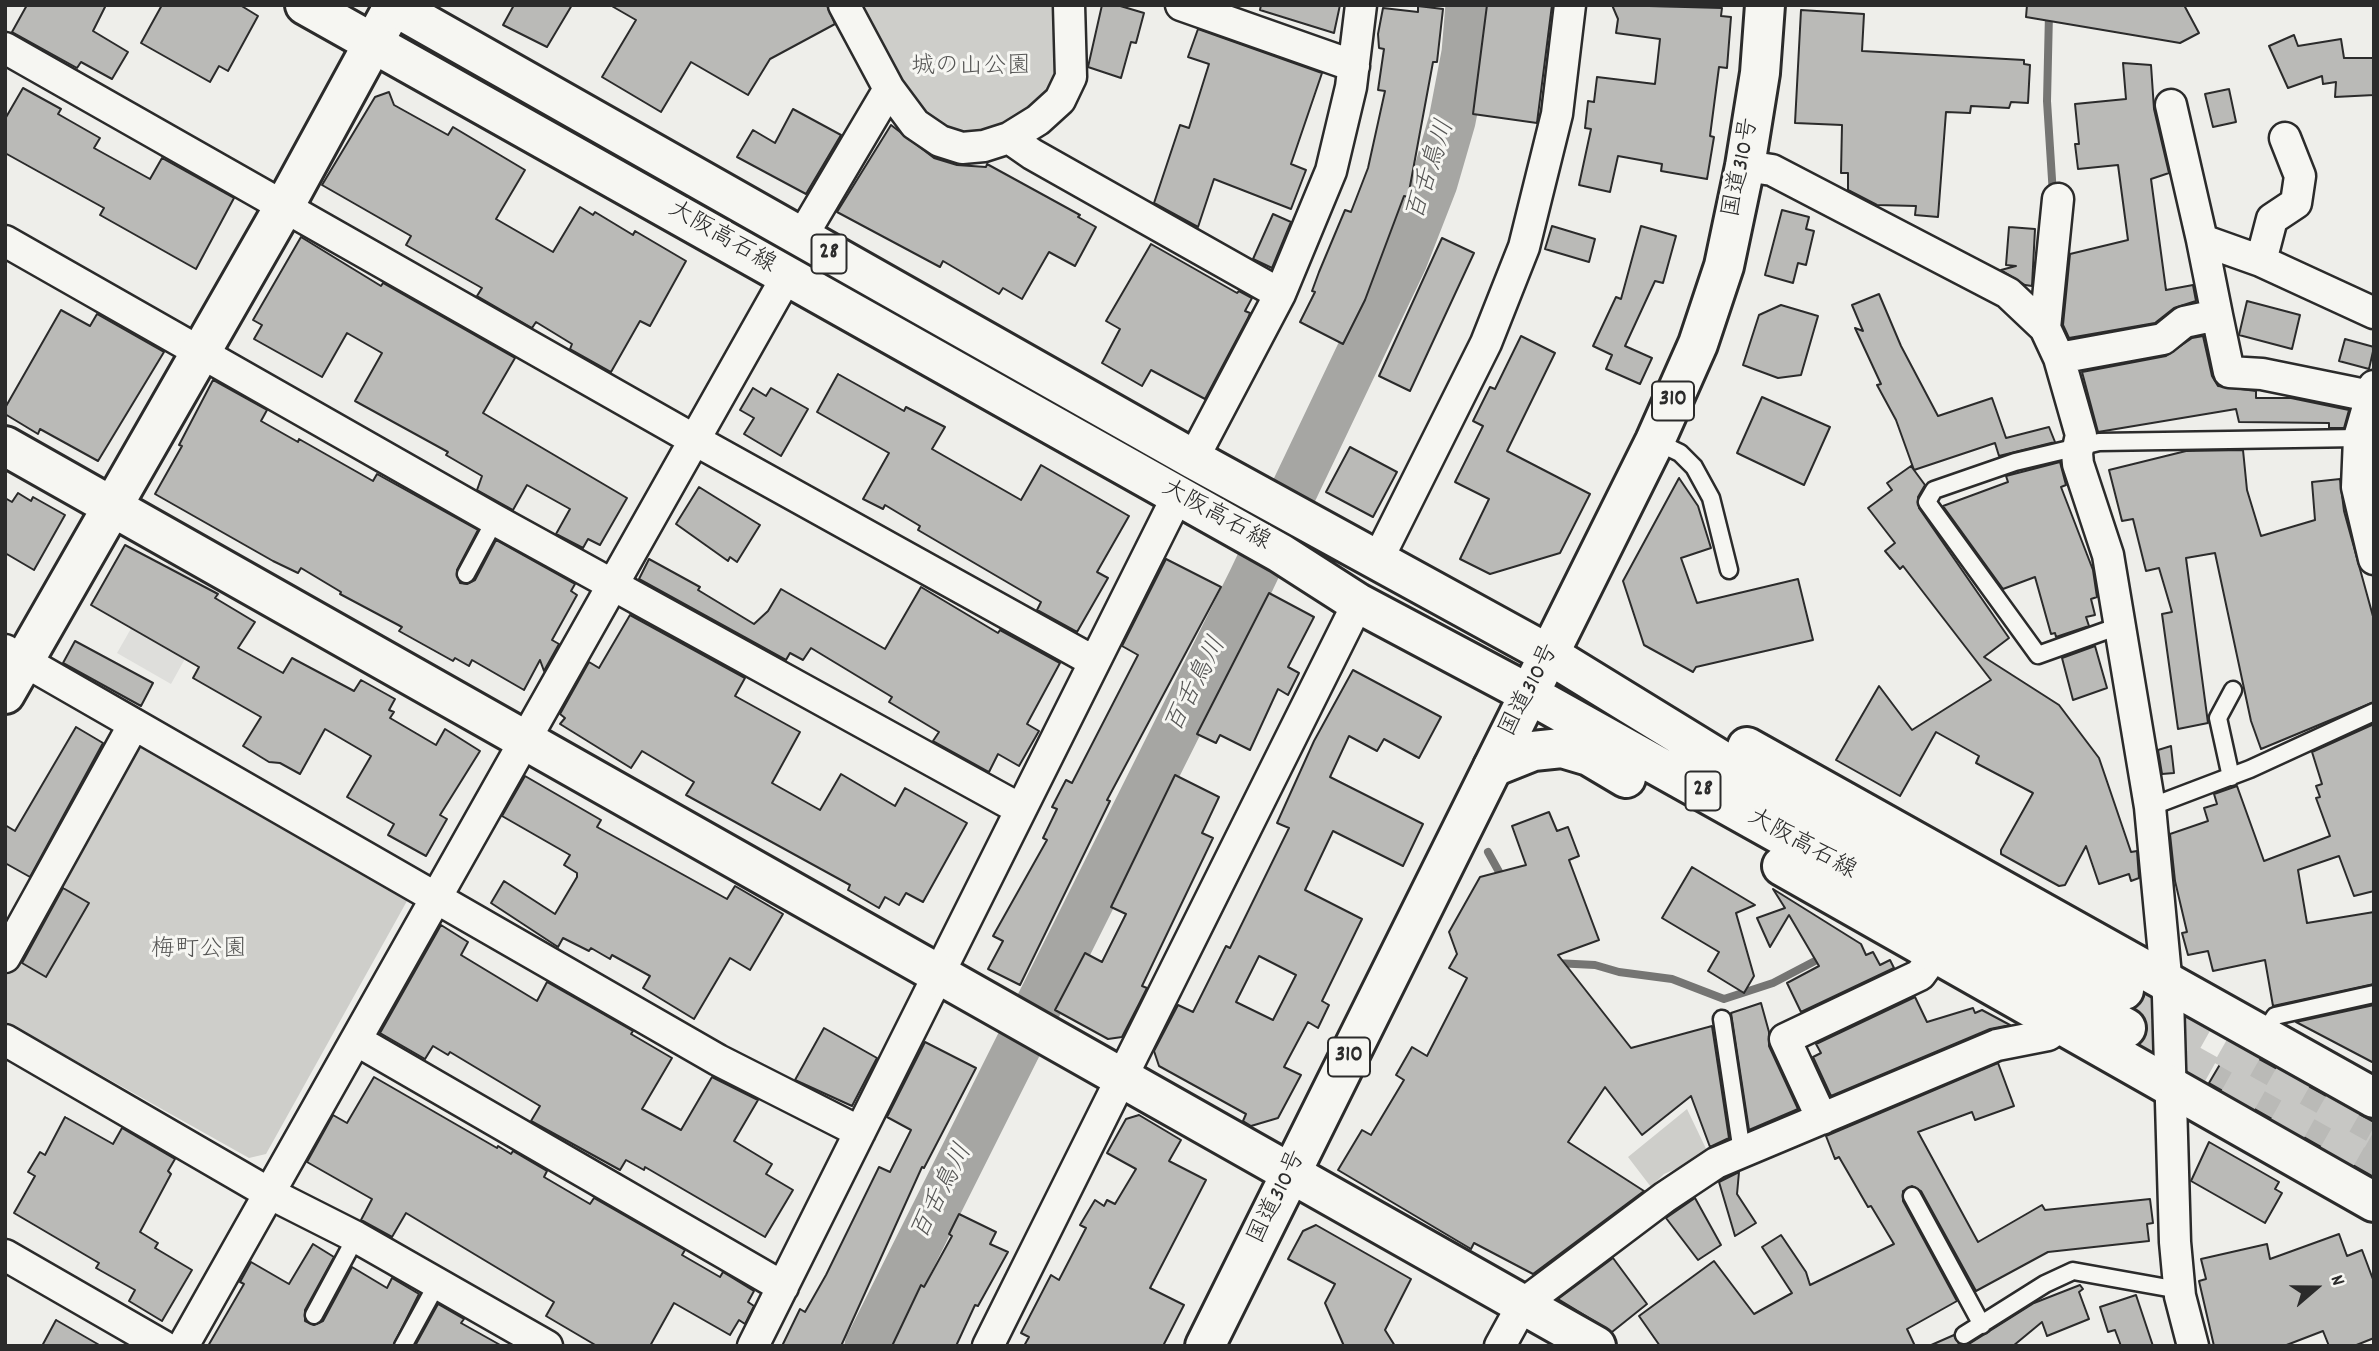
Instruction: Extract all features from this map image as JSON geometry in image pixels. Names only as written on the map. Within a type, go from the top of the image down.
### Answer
[{"type":"main road","name":"大阪高石線","points":[[304,5],[1280,553],[1358,603],[2125,1009],[1619,695],[1550,655],[1193,459],[393,5]]},
{"type":"main road","points":[[5,694],[15,655],[112,506],[285,205],[393,5]]},
{"type":"main road","name":"国道310号","points":[[1205,1346],[1655,441],[1703,331],[1724,266],[1745,166],[1760,73],[1765,5]]},
{"type":"main road","points":[[5,446],[1292,1173],[1517,1330],[1596,1346]]},
{"type":"main road","points":[[1619,695],[1735,741],[2166,979],[2374,1098]]},
{"type":"main road","points":[[1493,767],[1549,748],[1562,748],[1589,756],[2374,1202]]},
{"type":"street","points":[[844,5],[889,89],[915,124],[940,141],[973,147],[1009,138],[1038,120],[1060,100],[1071,78],[1069,5]]},
{"type":"street","points":[[1181,5],[1354,66]]},
{"type":"street","points":[[1193,459],[1280,294],[1331,171],[1354,66],[1361,5]]},
{"type":"street","points":[[1377,561],[1486,343],[1524,247],[1557,114],[1570,5]]},
{"type":"street","points":[[5,48],[693,439],[1093,661]]},
{"type":"street","points":[[801,238],[889,89]]},
{"type":"street","points":[[2171,105],[2203,240],[2229,372],[2262,374],[2372,391],[2359,438],[2357,487],[2374,559]]},
{"type":"street","points":[[1009,138],[1032,154],[1280,294]]},
{"type":"street","points":[[2261,261],[2272,219],[2296,203],[2300,176],[2285,138]]},
{"type":"street","points":[[1745,166],[1772,170],[2008,293],[2045,328],[2059,358],[2081,435],[2078,464],[2108,555],[2150,807],[2166,979],[2179,1290],[2193,1346]]},
{"type":"street","points":[[2045,328],[2058,199]]},
{"type":"street","points":[[2203,240],[2261,261],[2374,313]]},
{"type":"street","points":[[5,241],[495,520],[1020,809]]},
{"type":"street","points":[[183,1346],[267,1192],[356,1040],[524,737],[787,276]]},
{"type":"street","points":[[2059,358],[2163,338],[2184,322],[2217,315]]},
{"type":"street","points":[[753,1346],[1177,497]]},
{"type":"street","points":[[988,1346],[1358,603]]},
{"type":"street","points":[[15,655],[414,886],[436,895],[718,1060],[860,1132]]},
{"type":"street","points":[[5,957],[134,724]]},
{"type":"street","points":[[1822,1119],[1785,1039],[1920,975],[1936,953]]},
{"type":"street","points":[[1517,1330],[1665,1197],[1716,1163],[1997,1045],[2048,1035],[2062,1025]]},
{"type":"street","points":[[5,1040],[267,1192],[356,1237],[437,1284],[512,1337],[547,1346]]},
{"type":"street","points":[[356,1040],[783,1287]]},
{"type":"street","points":[[5,1255],[163,1346]]},
{"type":"lane","points":[[2119,626],[2038,655],[1927,502],[1934,490],[2015,462],[2079,446],[2209,438],[2359,438]]},
{"type":"lane","points":[[1655,441],[1680,453],[1694,467],[1711,498],[1729,570]]},
{"type":"lane","points":[[466,574],[495,520]]},
{"type":"lane","points":[[2231,777],[2218,718],[2234,690]]},
{"type":"lane","points":[[2150,807],[2231,777],[2374,712]]},
{"type":"lane","points":[[2263,1035],[2274,1016],[2374,994]]},
{"type":"lane","points":[[1722,1019],[1742,1152]]},
{"type":"lane","points":[[1912,1196],[1982,1325]]},
{"type":"lane","points":[[314,1315],[356,1237]]},
{"type":"lane","points":[[1964,1335],[2045,1284],[2073,1271],[2179,1290]]},
{"type":"lane","points":[[403,1346],[437,1284]]},
{"type":"shaded area","points":[[168,564],[221,594],[171,684],[117,653]]},
{"type":"green space","name":"城の山公園","points":[[861,5],[1059,5],[1061,70],[1051,91],[1033,108],[1006,123],[981,133],[950,130],[924,111],[901,80]]},
{"type":"green space","name":"梅町公園","points":[[147,744],[403,889],[407,901],[266,1154],[249,1158],[5,1021],[5,979],[135,748]]},
{"type":"green space","points":[[1687,1109],[1710,1157],[1685,1175],[1680,1167],[1664,1174],[1651,1187],[1628,1157]]},
{"type":"building","points":[[27,5],[106,5],[93,31],[128,52],[112,79],[81,62],[77,68],[12,32]]},
{"type":"building","points":[[162,5],[240,5],[258,16],[228,71],[219,66],[210,82],[141,43]]},
{"type":"building","points":[[514,5],[572,5],[547,47],[503,25]]},
{"type":"building","points":[[610,5],[827,5],[835,24],[770,59],[748,95],[691,62],[661,112],[602,77],[636,20]]},
{"type":"building","points":[[1102,5],[1117,5],[1144,13],[1136,43],[1131,42],[1121,78],[1088,67]]},
{"type":"building","points":[[1261,5],[1340,5],[1334,33],[1260,10]]},
{"type":"building","points":[[1487,5],[1552,5],[1537,123],[1473,114]]},
{"type":"building","points":[[1612,5],[1722,8],[1721,16],[1731,17],[1727,68],[1719,67],[1710,136],[1714,137],[1707,179],[1661,171],[1662,164],[1618,156],[1610,192],[1579,185],[1591,129],[1585,128],[1588,101],[1594,102],[1597,77],[1655,84],[1660,39],[1616,33],[1618,19]]},
{"type":"building","points":[[2027,5],[2184,5],[2199,33],[2180,43],[2026,17]]},
{"type":"building","points":[[1418,6],[1443,9],[1437,62],[1433,62],[1408,197],[1404,196],[1365,300],[1343,344],[1300,322],[1315,292],[1312,291],[1345,210],[1351,212],[1368,168],[1385,91],[1378,90],[1384,49],[1379,48],[1378,34],[1383,8],[1418,12]]},
{"type":"building","points":[[1801,10],[1864,14],[1862,51],[2024,60],[2024,64],[2030,65],[2028,103],[2011,102],[2009,108],[1971,106],[1970,113],[1946,112],[1938,217],[1915,215],[1916,206],[1877,205],[1848,190],[1848,173],[1841,173],[1842,125],[1795,123]]},
{"type":"building","points":[[1198,29],[1322,73],[1291,164],[1306,170],[1291,209],[1214,179],[1198,227],[1154,203],[1180,125],[1189,128],[1209,64],[1188,57]]},
{"type":"building","points":[[2294,35],[2298,46],[2341,39],[2344,58],[2374,58],[2374,95],[2335,97],[2336,82],[2323,84],[2322,76],[2288,88],[2269,46]]},
{"type":"building","points":[[2123,63],[2151,65],[2154,109],[2169,173],[2151,179],[2166,290],[2193,285],[2196,301],[2174,308],[2155,323],[2069,338],[2063,325],[2070,254],[2128,240],[2118,165],[2078,169],[2075,144],[2079,144],[2075,104],[2126,99]]},
{"type":"building","points":[[23,88],[61,109],[58,114],[100,138],[94,148],[150,179],[162,158],[234,198],[196,269],[100,215],[104,208],[5,153],[5,119]]},
{"type":"building","points":[[2229,89],[2236,122],[2213,127],[2205,94]]},
{"type":"building","points":[[389,92],[394,105],[448,135],[453,127],[525,170],[496,219],[553,252],[580,207],[593,215],[595,212],[633,235],[635,231],[686,261],[650,326],[640,321],[611,372],[570,349],[572,344],[536,322],[532,328],[477,296],[482,288],[406,245],[411,236],[322,185],[375,97]]},
{"type":"building","points":[[793,109],[841,135],[806,194],[737,157],[753,130],[775,143]]},
{"type":"building","points":[[891,125],[934,158],[957,165],[986,167],[987,164],[1080,215],[1078,217],[1096,227],[1075,266],[1049,252],[1022,299],[1003,288],[999,294],[943,261],[940,267],[837,212]]},
{"type":"building","points":[[1782,210],[1809,217],[1806,229],[1814,231],[1806,265],[1798,263],[1793,283],[1765,275]]},
{"type":"building","points":[[1273,214],[1291,222],[1272,268],[1253,259]]},
{"type":"building","points":[[1552,226],[1595,239],[1589,262],[1545,249]]},
{"type":"building","points":[[1641,226],[1676,236],[1663,283],[1655,281],[1625,346],[1652,358],[1640,384],[1606,369],[1612,355],[1593,346],[1616,297],[1621,299]]},
{"type":"building","points":[[2009,227],[2035,229],[2032,286],[2025,285],[2001,270],[2016,266],[2006,265]]},
{"type":"building","points":[[301,237],[381,286],[383,283],[515,358],[483,413],[627,498],[600,545],[588,539],[583,548],[556,534],[570,509],[527,485],[513,510],[477,490],[482,476],[446,455],[448,452],[355,401],[382,353],[347,333],[322,377],[254,339],[262,325],[253,320]]},
{"type":"building","points":[[1442,238],[1474,253],[1410,391],[1379,376]]},
{"type":"building","points":[[1151,244],[1237,293],[1239,291],[1252,298],[1245,311],[1250,313],[1248,318],[1205,399],[1151,370],[1142,386],[1102,363],[1120,329],[1106,321]]},
{"type":"building","points":[[1879,294],[1901,346],[1938,416],[1992,398],[2006,438],[2049,427],[2055,442],[1999,456],[1995,443],[1914,470],[1896,420],[1877,385],[1881,384],[1855,328],[1863,331],[1852,305]]},
{"type":"building","points":[[2247,301],[2300,315],[2292,349],[2239,335]]},
{"type":"building","points":[[1781,305],[1818,316],[1801,375],[1778,378],[1743,365],[1759,315]]},
{"type":"building","points":[[61,310],[90,326],[97,314],[164,352],[98,461],[40,429],[38,434],[5,414],[5,408]]},
{"type":"building","points":[[1521,336],[1555,353],[1507,451],[1590,494],[1560,553],[1490,574],[1460,559],[1489,499],[1455,482],[1483,426],[1473,421],[1490,387],[1495,389]]},
{"type":"building","points":[[2203,336],[2212,376],[2218,386],[2256,391],[2256,398],[2291,398],[2349,410],[2344,428],[2329,428],[2329,423],[2239,422],[2236,409],[2098,432],[2082,372],[2166,356],[2192,338]]},
{"type":"building","points":[[2345,339],[2374,347],[2369,369],[2339,361]]},
{"type":"building","points":[[838,374],[904,411],[906,407],[945,427],[932,449],[1021,500],[1041,465],[1129,516],[1097,572],[1108,578],[1077,632],[1037,610],[1041,602],[918,530],[920,526],[885,505],[883,509],[863,499],[889,453],[817,412]]},
{"type":"building","points":[[213,380],[267,410],[261,421],[298,442],[299,439],[373,481],[377,474],[478,530],[457,570],[460,583],[467,584],[475,580],[496,540],[575,584],[571,591],[577,595],[552,640],[559,644],[544,671],[540,660],[524,690],[472,660],[469,666],[455,658],[453,661],[399,631],[402,627],[340,594],[341,592],[301,568],[298,573],[273,561],[155,494],[182,446],[179,445]]},
{"type":"building","points":[[753,388],[766,396],[771,388],[808,409],[781,456],[744,434],[754,418],[740,410]]},
{"type":"building","points":[[1762,397],[1830,427],[1804,485],[1737,453]]},
{"type":"building","points":[[1350,447],[1397,472],[1373,517],[1326,492]]},
{"type":"building","points":[[2243,450],[2247,490],[2261,536],[2315,520],[2312,482],[2340,479],[2344,511],[2374,620],[2374,702],[2261,749],[2251,721],[2215,553],[2186,558],[2208,723],[2178,729],[2162,614],[2172,612],[2159,568],[2146,571],[2133,519],[2122,521],[2109,470],[2186,451]]},
{"type":"building","points":[[2060,462],[2066,485],[2061,487],[2093,570],[2097,597],[2091,599],[2095,615],[2086,617],[2089,626],[2056,637],[2055,633],[2051,634],[2035,577],[2003,589],[1943,506],[2008,482],[2006,476]]},
{"type":"building","points":[[1911,466],[1925,485],[1918,497],[1919,508],[2009,638],[1984,657],[2059,705],[2099,758],[2131,852],[2137,851],[2139,878],[2131,881],[2129,874],[2099,884],[2086,846],[2065,885],[2059,886],[2001,854],[2033,793],[1976,763],[1979,756],[1936,732],[1900,796],[1836,760],[1879,686],[1912,730],[1991,680],[1903,566],[1900,569],[1885,551],[1895,543],[1868,508],[1892,490],[1887,483]]},
{"type":"building","points":[[1679,478],[1698,506],[1711,548],[1681,558],[1697,603],[1798,579],[1813,640],[1696,667],[1693,672],[1644,645],[1623,581]]},
{"type":"building","points":[[699,487],[760,525],[737,562],[730,557],[728,561],[676,524]]},
{"type":"building","points":[[18,493],[31,501],[33,497],[65,515],[34,570],[5,553],[5,498],[12,502]]},
{"type":"building","points":[[125,545],[218,594],[215,598],[255,622],[238,648],[283,673],[292,658],[354,691],[361,680],[395,699],[389,710],[394,712],[390,718],[436,745],[445,729],[480,751],[440,815],[447,819],[426,856],[388,835],[394,824],[347,797],[371,756],[325,729],[300,774],[280,763],[269,762],[243,746],[261,717],[193,678],[199,667],[91,605]]},
{"type":"building","points":[[649,559],[700,587],[698,590],[754,624],[768,611],[781,589],[885,649],[921,587],[998,633],[1000,630],[1060,663],[1027,724],[1039,731],[1019,766],[998,754],[989,772],[933,741],[939,732],[889,702],[892,697],[811,648],[803,660],[790,653],[786,660],[639,579]]},
{"type":"building","points":[[1166,559],[1221,587],[1107,800],[1110,801],[1020,985],[988,969],[1003,941],[993,936],[1047,840],[1043,838],[1057,809],[1052,807],[1066,780],[1072,783],[1138,655],[1122,646]]},
{"type":"building","points":[[1269,593],[1314,617],[1288,667],[1299,673],[1288,695],[1278,689],[1250,750],[1220,735],[1216,743],[1197,734]]},
{"type":"building","points":[[630,615],[745,678],[735,696],[800,732],[772,783],[820,810],[841,774],[895,806],[905,788],[967,823],[923,902],[906,893],[899,905],[885,897],[879,908],[848,890],[850,885],[686,795],[694,782],[642,751],[631,768],[560,724],[565,718],[560,714],[589,662],[599,668]]},
{"type":"building","points":[[75,641],[153,683],[141,706],[63,663]]},
{"type":"building","points":[[2095,646],[2107,688],[2073,700],[2062,658]]},
{"type":"building","points":[[1353,670],[1441,717],[1419,758],[1384,739],[1377,751],[1349,736],[1330,777],[1423,824],[1403,866],[1333,831],[1305,890],[1362,919],[1322,1001],[1329,1005],[1318,1028],[1308,1022],[1284,1067],[1301,1075],[1278,1118],[1251,1126],[1243,1121],[1246,1114],[1159,1066],[1154,1051],[1178,1005],[1193,1012],[1226,946],[1230,948],[1289,828],[1277,823],[1314,741]],"holes":[[[1259,956],[1296,975],[1273,1020],[1236,1002]]]},
{"type":"building","points":[[2374,724],[2374,891],[2354,896],[2339,856],[2298,870],[2307,923],[2374,912],[2374,984],[2273,1006],[2265,960],[2213,971],[2208,951],[2188,955],[2182,933],[2187,932],[2175,881],[2170,834],[2208,821],[2204,808],[2217,804],[2214,794],[2237,786],[2264,861],[2330,836],[2316,798],[2320,797],[2316,786],[2322,784],[2312,752]]},
{"type":"building","points":[[76,727],[103,743],[30,877],[5,863],[5,825],[15,831]]},
{"type":"building","points":[[2171,746],[2174,773],[2162,774],[2158,750]]},
{"type":"building","points":[[1175,775],[1219,797],[1202,833],[1213,838],[1142,986],[1147,988],[1122,1037],[1108,1039],[1055,1010],[1085,953],[1102,962],[1126,914],[1111,907]]},
{"type":"building","points":[[525,776],[601,820],[597,827],[727,899],[735,886],[783,914],[750,970],[730,958],[694,1019],[643,988],[650,976],[612,955],[610,959],[591,948],[589,951],[563,938],[558,947],[491,903],[504,881],[555,914],[577,877],[577,873],[564,865],[570,855],[502,816]]},
{"type":"building","points":[[1549,812],[1557,831],[1568,827],[1579,856],[1569,860],[1599,940],[1558,955],[1631,1048],[1712,1026],[1729,1138],[1710,1147],[1691,1096],[1642,1135],[1605,1087],[1568,1142],[1644,1191],[1533,1274],[1474,1243],[1471,1249],[1338,1170],[1362,1130],[1371,1135],[1404,1080],[1396,1075],[1412,1047],[1427,1056],[1467,978],[1449,968],[1457,954],[1449,932],[1480,877],[1526,865],[1512,826]]},
{"type":"building","points":[[1692,867],[1755,905],[1736,913],[1754,976],[1744,993],[1708,971],[1719,952],[1662,918]]},
{"type":"building","points":[[63,888],[89,903],[46,977],[22,963]]},
{"type":"building","points":[[1773,889],[1861,944],[1866,955],[1873,952],[1880,965],[1890,960],[1894,968],[1801,1012],[1787,983],[1819,966],[1789,915],[1770,947],[1757,918],[1785,908]]},
{"type":"building","points":[[441,925],[468,942],[461,955],[537,1001],[547,982],[633,1031],[631,1034],[672,1058],[642,1109],[681,1130],[712,1077],[758,1100],[734,1141],[772,1164],[766,1174],[793,1190],[765,1237],[645,1167],[644,1170],[626,1160],[620,1170],[531,1121],[540,1106],[450,1052],[448,1055],[433,1046],[425,1059],[380,1033]]},
{"type":"building","points":[[1915,997],[1927,1022],[1973,1008],[1975,1013],[1982,1010],[2010,1025],[1990,1029],[1831,1096],[1813,1057],[1821,1053],[1816,1044]]},
{"type":"building","points":[[1761,1003],[1769,1032],[1769,1046],[1798,1109],[1749,1130],[1731,1013]]},
{"type":"building","points":[[2374,1005],[2374,1063],[2296,1022]]},
{"type":"building","points":[[824,1028],[877,1058],[852,1106],[795,1080]]},
{"type":"building","points":[[925,1042],[976,1068],[924,1168],[922,1167],[841,1346],[782,1346],[800,1309],[805,1312],[826,1275],[879,1167],[890,1172],[911,1130],[887,1117]]},
{"type":"building","points":[[2232,1044],[2374,1122],[2374,1177],[2209,1083]]},
{"type":"building","points":[[1998,1063],[2014,1106],[1975,1120],[1972,1112],[1918,1132],[1978,1242],[2042,1205],[2045,1210],[2150,1199],[2153,1223],[2147,1224],[2149,1241],[2048,1252],[1976,1291],[1921,1191],[1912,1186],[1903,1191],[1903,1201],[1957,1301],[1907,1329],[1915,1346],[1660,1346],[1639,1316],[1714,1261],[1754,1314],[1792,1293],[1762,1247],[1781,1235],[1806,1272],[1810,1285],[1894,1244],[1871,1206],[1868,1207],[1839,1157],[1835,1159],[1826,1136]]},
{"type":"building","points":[[374,1077],[497,1148],[498,1146],[511,1154],[513,1151],[547,1171],[544,1177],[590,1204],[594,1198],[685,1250],[682,1255],[720,1277],[723,1272],[754,1291],[748,1302],[754,1306],[745,1324],[739,1320],[730,1335],[674,1303],[650,1346],[597,1346],[546,1316],[554,1302],[406,1213],[392,1237],[361,1220],[372,1199],[307,1162],[333,1115],[347,1123]]},
{"type":"building","points":[[1139,1115],[1181,1140],[1169,1161],[1206,1180],[1150,1288],[1184,1305],[1163,1346],[1024,1346],[1029,1337],[1021,1333],[1051,1275],[1059,1280],[1086,1228],[1080,1225],[1095,1200],[1104,1206],[1107,1200],[1115,1204],[1136,1169],[1107,1153],[1126,1119]]},
{"type":"building","points":[[65,1117],[113,1144],[122,1128],[175,1159],[168,1171],[171,1174],[140,1232],[158,1243],[155,1248],[192,1270],[162,1321],[129,1301],[135,1290],[96,1268],[99,1263],[14,1213],[35,1176],[28,1172],[40,1152],[45,1155]]},
{"type":"building","points":[[2209,1142],[2279,1182],[2275,1189],[2282,1193],[2265,1223],[2191,1181]]},
{"type":"building","points":[[1739,1172],[1737,1194],[1756,1223],[1735,1236],[1719,1182]]},
{"type":"building","points":[[1695,1198],[1721,1245],[1698,1260],[1666,1218]]},
{"type":"building","points":[[959,1214],[996,1232],[990,1244],[1008,1252],[978,1306],[975,1305],[956,1346],[892,1346],[921,1285],[924,1287],[952,1236],[949,1234]]},
{"type":"building","points":[[1316,1225],[1411,1279],[1385,1330],[1395,1346],[1344,1346],[1325,1303],[1335,1284],[1288,1259],[1303,1231]]},
{"type":"building","points":[[2339,1234],[2347,1256],[2362,1250],[2374,1282],[2374,1338],[2354,1346],[2329,1346],[2323,1331],[2284,1346],[2214,1346],[2199,1281],[2206,1279],[2201,1259],[2267,1244],[2270,1259]]},
{"type":"building","points":[[313,1244],[334,1257],[305,1310],[305,1321],[314,1325],[323,1321],[352,1267],[387,1288],[392,1278],[419,1294],[393,1346],[208,1346],[244,1284],[240,1282],[251,1262],[289,1284]]},
{"type":"building","points":[[1613,1258],[1647,1304],[1612,1332],[1558,1299]]},
{"type":"building","points":[[2080,1285],[2083,1289],[2079,1292],[2089,1319],[2047,1336],[2042,1322],[2013,1346],[1929,1346],[1954,1335],[1959,1344],[1969,1344],[2034,1303]]},
{"type":"building","points":[[2136,1295],[2153,1346],[2121,1346],[2115,1330],[2108,1332],[2100,1307]]},
{"type":"building","points":[[438,1304],[464,1319],[461,1323],[502,1346],[415,1346]]},
{"type":"building","points":[[56,1320],[101,1346],[42,1346]]},
{"type":"waterway","name":"百舌鳥川","points":[[868,1346],[1251,581],[1404,260],[1434,183],[1452,121],[1465,53],[1469,5]]},
{"type":"waterway","points":[[2049,13],[2047,101],[2053,195]]},
{"type":"waterway","points":[[1488,852],[1503,879]]},
{"type":"waterway","points":[[1555,963],[1595,965],[1619,972],[1672,979],[1724,999],[1773,983],[1815,961]]},
{"type":"tunnel","points":[[2124,990],[2374,1131]]},
{"type":"tunnel","points":[[2126,1028],[2374,1167]]}]
